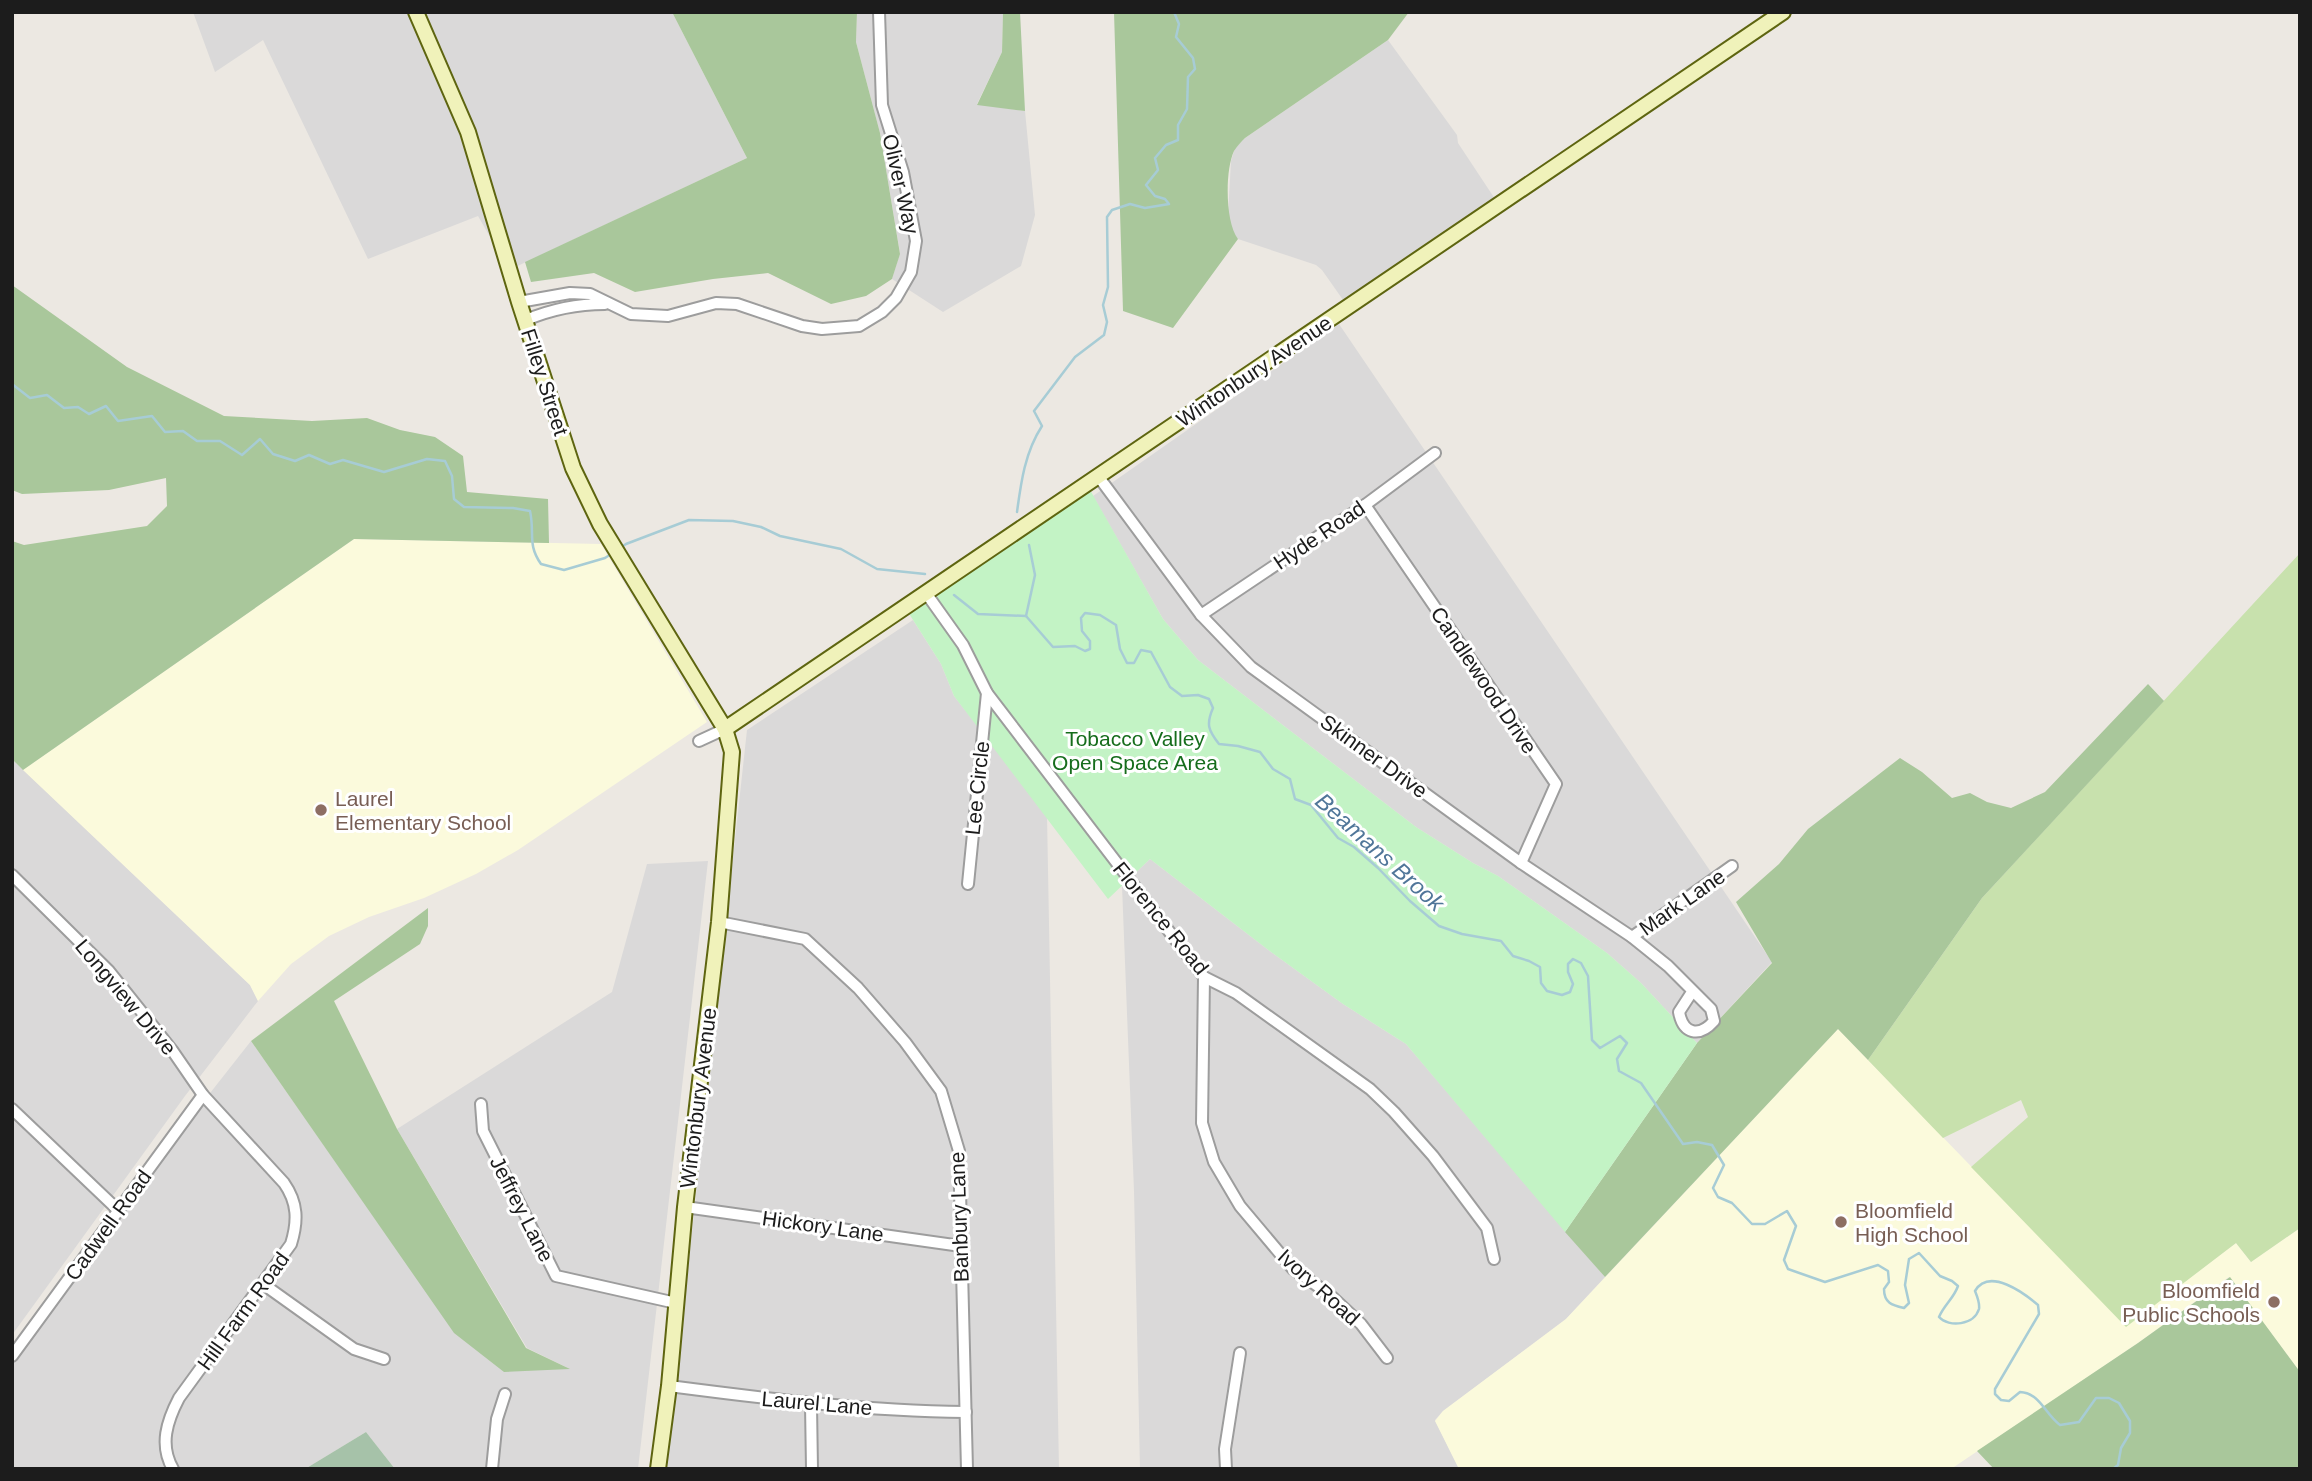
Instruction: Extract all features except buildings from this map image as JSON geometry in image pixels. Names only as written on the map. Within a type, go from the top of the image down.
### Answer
[{"type":"street","name":"Filley Street","points":[[416,12],[468,132],[573,468],[616,551],[725,729]]},
{"type":"street","name":"Oliver Way","points":[[519,302],[570,293],[590,294],[631,314],[668,316],[716,303],[737,304],[802,326],[822,329],[859,326],[882,312],[896,298],[911,272],[916,242],[903,172],[882,105],[879,12]]},
{"type":"street","name":"Wintonbury Avenue","points":[[699,741],[725,729],[1783,12]]},
{"type":"street","name":"Oliver Way","points":[[526,320],[544,312],[576,304],[608,304]]},
{"type":"street","name":"Hyde Road","points":[[1201,615],[1365,505],[1435,453]]},
{"type":"street","name":"Skinner Drive","points":[[1098,476],[1201,615],[1251,667],[1521,863],[1632,937],[1668,967],[1692,992]]},
{"type":"street","name":"Candlewood Drive","points":[[1365,505],[1556,784],[1521,863]]},
{"type":"street","name":"Florence Road","points":[[926,593],[963,645],[987,693],[1204,977],[1237,993],[1370,1089],[1394,1112],[1433,1156],[1487,1228],[1494,1259]]},
{"type":"street","name":"Lee Circle","points":[[968,884],[987,693]]},
{"type":"street","name":"Wintonbury Avenue","points":[[658,1469],[669,1386],[685,1207],[719,922],[732,752],[725,729]]},
{"type":"street","name":"Mark Lane","points":[[1632,937],[1732,866]]},
{"type":"street","name":"Longview Drive","points":[[12,875],[109,971],[204,1095]]},
{"type":"street","name":"Banbury Lane","points":[[719,922],[805,939],[858,988],[905,1042],[941,1091],[959,1151],[967,1469]]},
{"type":"street","name":"Ivory Road","points":[[1204,977],[1202,1123],[1214,1162],[1240,1206],[1293,1269],[1329,1294],[1361,1324],[1387,1359]]},
{"type":"street","name":"Cadwell Road","points":[[14,1349],[204,1095]]},
{"type":"street","name":"Hill Farm Road","points":[[173,1469],[165,1445],[166,1429],[179,1398],[291,1244],[296,1227],[297,1212],[292,1194],[204,1095]]},
{"type":"street","name":"Jeffrey Lane","points":[[481,1104],[483,1131],[556,1276],[676,1303]]},
{"type":"street","points":[[12,1109],[119,1211]]},
{"type":"street","name":"Hickory Lane","points":[[685,1207],[961,1246]]},
{"type":"street","points":[[262,1284],[354,1349],[384,1359]]},
{"type":"street","points":[[1226,1469],[1225,1449],[1240,1353]]},
{"type":"street","name":"Laurel Lane","points":[[669,1386],[811,1405],[966,1412]]},
{"type":"street","points":[[492,1469],[497,1419],[505,1394]]},
{"type":"street","points":[[811,1405],[811,1469]]},
{"type":"shaded area","points":[[193,12],[672,12],[747,158],[509,270],[478,216],[368,259],[263,40],[215,72]]},
{"type":"shaded area","points":[[857,12],[1003,12],[1002,52],[977,104],[1025,111],[1035,215],[1021,266],[943,312],[892,279],[900,253],[880,133],[856,42]]},
{"type":"shaded area","points":[[1388,40],[1457,135],[1458,143],[1499,205],[1348,307],[1316,265],[1238,239],[1232,231],[1228,215],[1231,161],[1235,148],[1245,138]]},
{"type":"shaded area","points":[[1339,324],[1772,962],[1697,1043],[1641,983],[1607,953],[1498,876],[1416,827],[1198,660],[1163,619],[1093,496]]},
{"type":"shaded area","name":"Laurel Elementary School","points":[[354,539],[601,544],[707,722],[518,850],[476,874],[329,936],[291,964],[258,1001],[250,985],[23,770]]},
{"type":"shaded area","points":[[913,620],[941,664],[954,696],[1047,815],[1059,1469],[666,1469],[747,730]]},
{"type":"shaded area","points":[[12,759],[250,985],[258,1001],[185,1096],[12,1335]]},
{"type":"shaded area","points":[[1150,859],[1271,952],[1343,1004],[1406,1044],[1605,1277],[1566,1319],[1443,1411],[1435,1420],[1459,1469],[1140,1469],[1134,1191],[1122,886]]},
{"type":"shaded area","points":[[708,861],[638,1469],[395,1469],[366,1432],[305,1469],[12,1469],[12,1345],[251,1041],[455,1333],[568,1368],[527,1348],[397,1129],[612,992],[647,864]]},
{"type":"shaded area","name":"Bloomfield High School","points":[[1838,1029],[2126,1326],[2236,1243],[2251,1262],[2300,1228],[2300,1372],[2229,1277],[2138,1343],[1951,1469],[1459,1469],[1435,1421],[1443,1411],[1566,1319]]},
{"type":"shaded area","points":[[366,1432],[395,1469],[305,1469]]},
{"type":"green space","points":[[672,12],[857,12],[856,42],[880,133],[900,254],[892,279],[866,296],[831,304],[768,273],[635,292],[594,273],[531,282],[525,262],[747,158]]},
{"type":"green space","points":[[1003,12],[1020,12],[1025,111],[977,105],[1002,52]]},
{"type":"green space","points":[[1114,12],[1409,12],[1388,40],[1245,138],[1236,147],[1229,170],[1228,196],[1231,221],[1238,239],[1173,328],[1123,311]]},
{"type":"green space","points":[[12,285],[127,367],[224,416],[312,421],[367,418],[400,430],[435,437],[463,456],[467,492],[548,499],[549,543],[354,539],[23,770],[12,759],[12,541],[24,545],[147,526],[167,506],[166,478],[109,490],[22,494],[12,490]]},
{"type":"green space","name":"Tobacco Valley Open Space Area","points":[[1085,481],[1163,619],[1198,660],[1416,827],[1498,876],[1607,953],[1641,983],[1697,1043],[1565,1232],[1406,1044],[1343,1004],[1271,952],[1150,859],[1108,899],[954,696],[941,664],[901,601]]},
{"type":"green space","points":[[2300,553],[2300,1228],[2251,1262],[2236,1243],[2126,1327],[1971,1167],[2028,1117],[2021,1100],[1943,1138],[1868,1060],[1982,898]]},
{"type":"green space","points":[[2148,684],[2164,701],[1982,898],[1868,1060],[1838,1029],[1605,1277],[1565,1232],[1697,1043],[1772,963],[1736,902],[1779,864],[1808,829],[1900,758],[1922,772],[1952,798],[1970,793],[1987,802],[2011,808],[2045,792]]},
{"type":"green space","points":[[428,908],[428,926],[420,944],[334,1001],[397,1129],[526,1348],[570,1369],[504,1372],[454,1333],[251,1041]]},
{"type":"green space","points":[[2230,1277],[2300,1372],[2300,1469],[1994,1469],[1977,1451],[2138,1343]]},
{"type":"waterway","points":[[1017,512],[1028,457],[1042,426],[1034,411],[1075,357],[1104,335],[1107,322],[1103,305],[1108,287],[1107,217],[1112,210],[1130,204],[1145,208],[1169,204],[1165,199],[1155,196],[1146,185],[1158,170],[1155,158],[1166,145],[1178,140],[1178,125],[1187,109],[1188,77],[1195,69],[1193,58],[1176,37],[1179,24],[1174,12]]},
{"type":"waterway","name":"Beamans Brook","points":[[12,384],[30,398],[47,395],[64,408],[78,407],[89,414],[106,406],[118,421],[152,416],[165,432],[183,431],[197,441],[220,441],[242,455],[260,439],[273,454],[295,461],[309,455],[330,464],[343,460],[384,472],[427,459],[445,461],[452,476],[454,499],[464,507],[530,511],[534,551],[541,564],[564,570],[611,554]]},
{"type":"waterway","name":"Beamans Brook","points":[[620,548],[689,520],[733,521],[761,527],[780,536],[841,549],[877,569],[925,574]]},
{"type":"waterway","points":[[1026,616],[1035,575],[1029,545]]},
{"type":"waterway","name":"Beamans Brook","points":[[954,595],[978,614],[1026,616],[1053,647],[1075,646],[1085,651],[1090,649],[1090,641],[1082,631],[1081,618],[1085,613],[1100,615],[1116,625],[1120,649],[1127,663],[1134,663],[1141,650],[1151,652],[1170,687],[1182,696],[1198,695],[1209,699],[1213,708],[1209,727],[1219,744],[1260,752],[1273,769],[1290,779],[1295,799],[1311,805],[1338,838],[1354,847],[1439,926],[1462,934],[1501,941],[1513,956],[1540,967],[1541,983],[1547,991],[1562,995],[1570,992],[1573,984],[1568,964],[1573,959],[1581,963],[1588,976],[1592,1040],[1600,1048],[1620,1036],[1627,1043],[1617,1059],[1619,1071],[1641,1083],[1683,1144],[1697,1142],[1712,1145],[1724,1165],[1713,1188],[1718,1197],[1732,1203],[1752,1224],[1765,1224],[1787,1211],[1796,1226],[1784,1260],[1788,1269],[1825,1282],[1878,1265],[1888,1271],[1889,1282],[1884,1289],[1887,1300],[1904,1308],[1909,1303],[1905,1285],[1909,1259],[1919,1253],[1940,1276],[1958,1286],[1939,1317],[1955,1324],[1972,1319],[1976,1314],[1979,1304],[1975,1291],[1981,1284],[1989,1281],[2007,1284],[2032,1300],[2038,1305],[2039,1314],[1995,1389],[1995,1394],[2001,1400],[2009,1401],[2020,1392],[2027,1393],[2060,1425],[2079,1422],[2096,1398],[2109,1398],[2119,1403],[2130,1421],[2130,1433],[2121,1448],[2118,1465],[2113,1469]]},
{"type":"place","name":"Laurel Elementary School","points":[[321,810]]},
{"type":"place","name":"Bloomfield High School","points":[[1841,1222]]},
{"type":"place","name":"Bloomfield Public Schools","points":[[2274,1302]]}]
